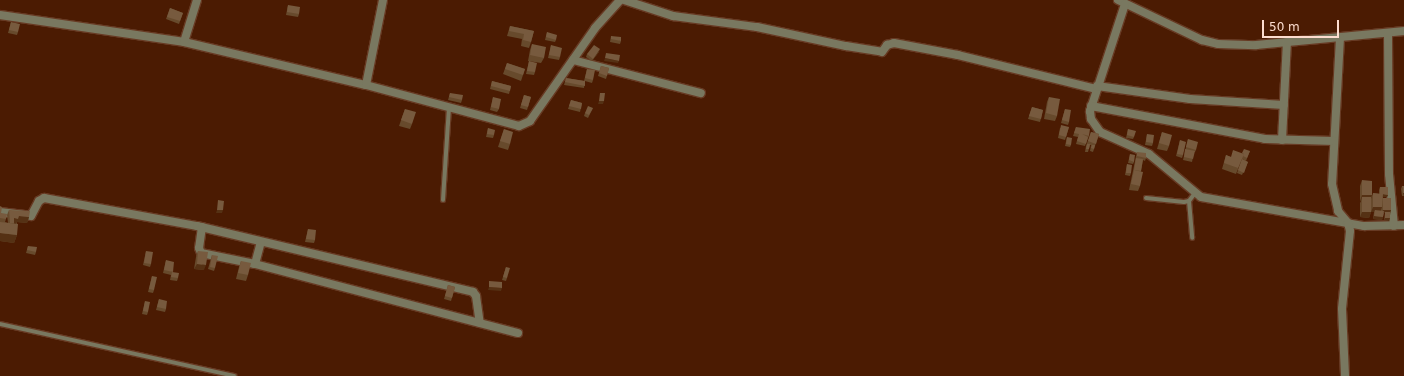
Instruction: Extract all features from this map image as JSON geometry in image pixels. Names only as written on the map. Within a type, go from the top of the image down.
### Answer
[{"type":"street","points":[[184,42],[197,0]]},
{"type":"street","points":[[366,85],[383,0]]},
{"type":"street","points":[[0,15],[184,42],[366,85],[523,126],[530,121],[595,28],[620,0]]},
{"type":"street","points":[[624,0],[684,18],[757,27],[882,52],[887,44],[894,43],[944,52],[1097,88],[1190,99],[1284,105]]},
{"type":"street","points":[[1404,31],[1287,42],[1218,44],[1202,40],[1125,2],[1097,88],[1092,106],[1091,119],[1100,132],[1149,154],[1194,193],[1213,200],[1348,223],[1394,226],[1404,225]]},
{"type":"street","points":[[1388,32],[1389,174],[1394,226]]},
{"type":"street","points":[[1340,38],[1334,141],[1333,200],[1338,211],[1348,223],[1350,231],[1342,309],[1345,376]]},
{"type":"street","points":[[1282,140],[1287,42]]},
{"type":"street","points":[[573,60],[701,93]]},
{"type":"street","points":[[1092,106],[1282,140],[1334,141]]},
{"type":"street","points":[[0,212],[32,216],[39,201],[44,198],[202,227],[472,292],[476,296],[480,322]]},
{"type":"street","points":[[202,227],[199,248],[201,253],[255,264],[518,333]]},
{"type":"street","points":[[255,264],[261,242]]},
{"type":"lane","points":[[443,200],[450,108]]},
{"type":"lane","points":[[1192,238],[1189,201],[1194,193]]},
{"type":"lane","points":[[1146,198],[1189,201]]},
{"type":"lane","points":[[0,324],[234,376]]},
{"type":"building","points":[[288,5],[300,7],[299,14],[287,12]]},
{"type":"building","points":[[170,8],[183,13],[180,21],[167,17]]},
{"type":"building","points":[[11,22],[20,24],[18,32],[9,30]]},
{"type":"building","points":[[510,26],[534,31],[531,42],[523,40],[524,34],[509,31]]},
{"type":"building","points":[[547,32],[557,35],[556,40],[546,37]]},
{"type":"building","points":[[611,36],[621,37],[621,41],[611,39]]},
{"type":"building","points":[[532,44],[546,47],[544,58],[530,55]]},
{"type":"building","points":[[551,45],[562,48],[560,57],[549,55]]},
{"type":"building","points":[[594,45],[600,49],[593,59],[587,54]]},
{"type":"building","points":[[606,53],[620,55],[619,61],[605,58]]},
{"type":"building","points":[[529,61],[537,63],[535,72],[527,71]]},
{"type":"building","points":[[507,63],[525,69],[523,75],[505,69]]},
{"type":"building","points":[[601,66],[609,68],[607,76],[599,73]]},
{"type":"building","points":[[587,69],[595,70],[593,80],[585,78]]},
{"type":"building","points":[[566,78],[585,81],[585,86],[565,82]]},
{"type":"building","points":[[492,81],[511,86],[510,91],[491,86]]},
{"type":"building","points":[[450,93],[463,95],[462,100],[449,97]]},
{"type":"building","points":[[600,93],[605,93],[604,101],[599,101]]},
{"type":"building","points":[[524,95],[531,97],[528,107],[521,105]]},
{"type":"building","points":[[493,97],[501,99],[499,109],[491,107]]},
{"type":"building","points":[[1049,97],[1060,99],[1057,116],[1046,113]]},
{"type":"building","points":[[571,100],[582,103],[581,109],[569,106]]},
{"type":"building","points":[[588,106],[593,108],[589,115],[585,113]]},
{"type":"building","points":[[1032,107],[1043,110],[1041,119],[1029,116]]},
{"type":"building","points":[[405,109],[416,112],[412,124],[401,120]]},
{"type":"building","points":[[1065,109],[1071,110],[1069,122],[1062,120]]},
{"type":"building","points":[[1061,125],[1069,127],[1066,137],[1059,135]]},
{"type":"building","points":[[1076,127],[1090,129],[1089,136],[1082,134],[1088,137],[1086,144],[1077,141],[1079,134],[1074,133]]},
{"type":"building","points":[[488,128],[495,130],[494,135],[487,134]]},
{"type":"building","points":[[504,129],[513,132],[510,144],[500,141]]},
{"type":"building","points":[[1128,129],[1136,131],[1134,137],[1127,135]]},
{"type":"building","points":[[1091,132],[1099,134],[1096,144],[1088,141]]},
{"type":"building","points":[[1162,132],[1172,135],[1169,146],[1159,143]]},
{"type":"building","points":[[1147,134],[1154,135],[1153,143],[1146,142]]},
{"type":"building","points":[[1067,137],[1072,138],[1071,145],[1066,144]]},
{"type":"building","points":[[1188,139],[1198,142],[1196,150],[1186,147]]},
{"type":"building","points":[[1180,140],[1186,142],[1183,155],[1177,154]]},
{"type":"building","points":[[1087,144],[1090,144],[1089,149],[1086,149]]},
{"type":"building","points":[[1092,145],[1095,145],[1094,149],[1091,148]]},
{"type":"building","points":[[1185,149],[1195,151],[1193,159],[1184,157]]},
{"type":"building","points":[[1244,149],[1250,151],[1247,158],[1243,156],[1244,154],[1242,153]]},
{"type":"building","points":[[1233,150],[1244,154],[1238,168],[1224,163],[1226,155],[1231,157]]},
{"type":"building","points":[[1137,152],[1146,153],[1146,158],[1137,156]]},
{"type":"building","points":[[1130,154],[1135,155],[1134,162],[1129,160]]},
{"type":"building","points":[[1136,158],[1143,159],[1141,171],[1134,170]]},
{"type":"building","points":[[1242,159],[1248,162],[1244,173],[1238,170]]},
{"type":"building","points":[[1127,164],[1132,165],[1131,173],[1126,173]]},
{"type":"building","points":[[1134,170],[1143,172],[1140,186],[1131,184]]},
{"type":"building","points":[[1362,180],[1372,181],[1372,195],[1362,195]]},
{"type":"building","points":[[1402,186],[1404,186],[1404,193],[1403,193]]},
{"type":"building","points":[[1380,187],[1388,187],[1388,195],[1380,194]]},
{"type":"building","points":[[1373,193],[1383,194],[1382,207],[1373,207]]},
{"type":"building","points":[[1362,197],[1371,197],[1371,212],[1362,212]]},
{"type":"building","points":[[1383,198],[1391,198],[1391,210],[1383,210]]},
{"type":"building","points":[[218,200],[224,201],[223,210],[217,210]]},
{"type":"building","points":[[0,206],[2,207],[1,213],[7,214],[6,219],[0,218]]},
{"type":"building","points":[[9,210],[30,211],[29,217],[19,216],[18,219],[14,218],[14,223],[10,223]]},
{"type":"building","points":[[1375,210],[1384,211],[1383,217],[1374,216]]},
{"type":"building","points":[[1385,212],[1390,212],[1390,218],[1385,218]]},
{"type":"building","points":[[0,222],[18,224],[17,235],[0,233]]},
{"type":"building","points":[[308,229],[316,230],[315,240],[306,239]]},
{"type":"building","points":[[28,246],[37,247],[36,252],[27,250]]},
{"type":"building","points":[[146,251],[153,252],[151,264],[144,263]]},
{"type":"building","points":[[198,251],[208,252],[206,265],[197,264]]},
{"type":"building","points":[[212,255],[218,256],[215,268],[210,267]]},
{"type":"building","points":[[166,260],[174,262],[173,272],[164,270]]},
{"type":"building","points":[[241,261],[251,263],[248,275],[238,273]]},
{"type":"building","points":[[506,267],[510,268],[507,278],[503,277]]},
{"type":"building","points":[[172,272],[179,273],[178,278],[171,277]]},
{"type":"building","points":[[152,276],[157,277],[154,290],[149,289]]},
{"type":"building","points":[[489,281],[502,282],[502,288],[489,287]]},
{"type":"building","points":[[448,285],[455,287],[452,298],[445,296]]},
{"type":"building","points":[[159,299],[167,301],[166,309],[157,307]]},
{"type":"building","points":[[145,301],[150,302],[148,312],[143,311]]}]
